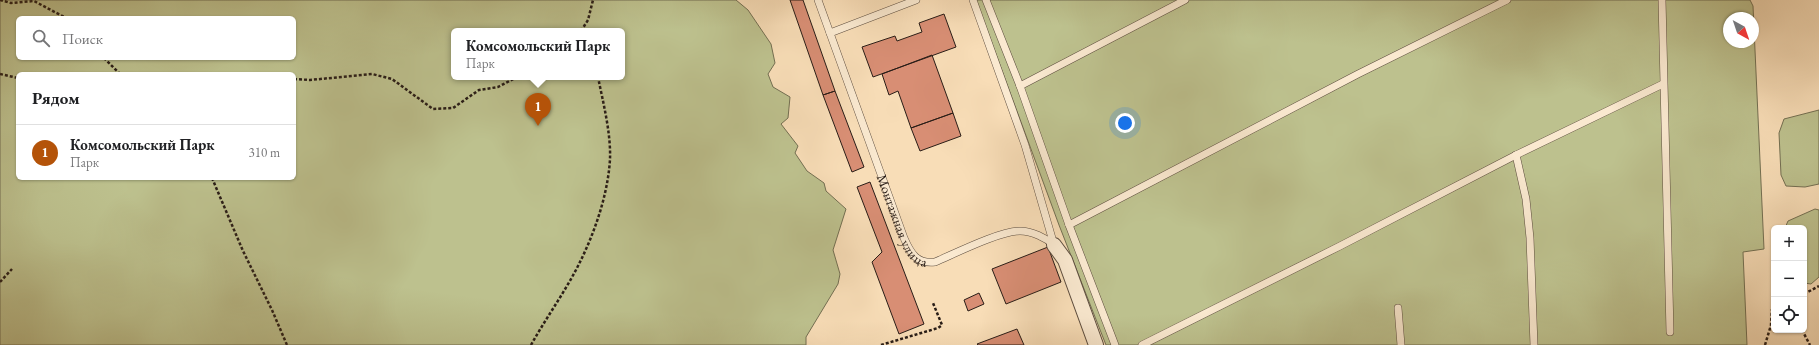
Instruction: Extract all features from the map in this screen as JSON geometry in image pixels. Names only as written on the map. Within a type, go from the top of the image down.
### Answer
[{"type":"street","name":"Монтажная улица","points":[[1054,245],[1065,260],[1096,345]]},
{"type":"lane","name":"Монтажная улица","points":[[818,0],[904,238],[908,247],[918,259],[925,263],[935,262],[1003,234],[1021,231],[1033,233],[1047,239],[1054,245]]},
{"type":"lane","points":[[830,33],[916,0]]},
{"type":"lane","points":[[972,0],[1025,145],[1054,245]]},
{"type":"lane","points":[[986,0],[1020,86],[1069,225],[1115,345]]},
{"type":"lane","points":[[1020,86],[1185,0]]},
{"type":"lane","points":[[1069,225],[1358,74],[1507,0]]},
{"type":"lane","points":[[1662,0],[1670,332]]},
{"type":"lane","points":[[1142,345],[1340,246],[1516,155],[1663,84]]},
{"type":"lane","points":[[1516,155],[1526,199],[1530,238],[1534,345]]},
{"type":"lane","points":[[1398,308],[1401,345]]},
{"type":"path","points":[[0,0],[11,3],[34,1],[62,16]]},
{"type":"path","points":[[584,28],[588,20],[593,0]]},
{"type":"path","points":[[106,60],[118,72]]},
{"type":"path","points":[[0,74],[16,78]]},
{"type":"path","points":[[296,79],[310,80],[372,74],[392,80],[433,109],[452,108],[479,90],[498,87],[511,80]]},
{"type":"path","points":[[530,345],[579,264],[603,198],[608,178],[610,157],[605,112],[599,80]]},
{"type":"path","points":[[213,180],[243,251],[272,310],[287,345]]},
{"type":"path","points":[[0,282],[12,269]]},
{"type":"path","points":[[1807,292],[1819,286]]},
{"type":"path","points":[[881,345],[938,328],[942,324],[933,303]]},
{"type":"path","points":[[1765,345],[1771,324]]},
{"type":"path","points":[[1804,333],[1810,345]]},
{"type":"green space","points":[[0,0],[736,0],[748,10],[771,44],[775,63],[768,74],[773,87],[790,97],[788,118],[781,124],[798,146],[795,153],[807,171],[824,183],[826,191],[846,209],[833,250],[840,274],[838,284],[806,337],[806,345],[0,345]]},
{"type":"green space","points":[[976,0],[1750,0],[1753,6],[1753,12],[1723,12],[1723,48],[1755,48],[1764,249],[1743,252],[1747,345],[1106,345],[1059,225]]},
{"type":"green space","points":[[1819,110],[1819,184],[1805,187],[1786,186],[1781,175],[1779,133],[1784,119]]},
{"type":"green space","points":[[1815,209],[1819,210],[1819,277],[1811,284],[1807,283],[1807,225],[1786,225],[1788,221]]},
{"type":"building","points":[[790,0],[803,0],[835,91],[823,95]]},
{"type":"building","points":[[944,14],[956,47],[873,77],[862,47],[895,36],[897,41],[922,32],[919,23]]},
{"type":"building","points":[[932,55],[953,113],[911,128],[898,91],[889,95],[882,74]]},
{"type":"building","points":[[835,91],[864,167],[852,172],[823,95]]},
{"type":"building","points":[[953,113],[961,136],[920,151],[911,128]]},
{"type":"building","points":[[870,182],[924,324],[899,334],[872,262],[882,252],[857,187]]},
{"type":"building","points":[[1048,247],[1061,282],[1006,304],[992,269]]},
{"type":"building","points":[[979,293],[984,304],[968,311],[964,300]]},
{"type":"building","points":[[1017,329],[1024,345],[977,344]]},
{"type":"place","name":"Комсомольский Парк","points":[[538,126]]}]
